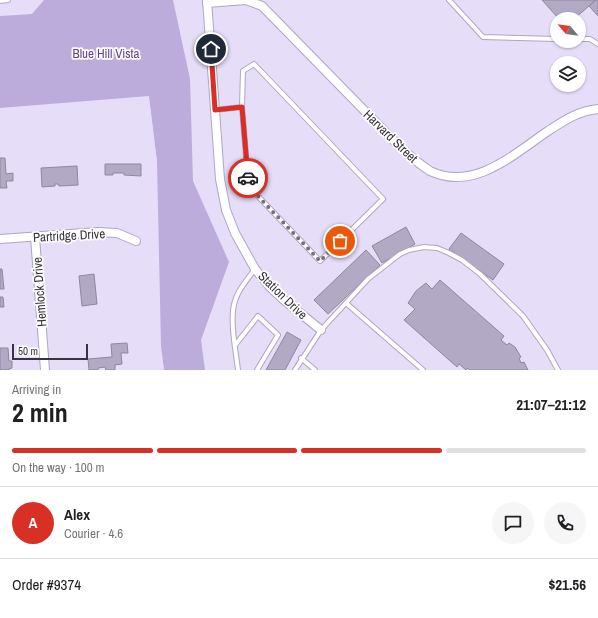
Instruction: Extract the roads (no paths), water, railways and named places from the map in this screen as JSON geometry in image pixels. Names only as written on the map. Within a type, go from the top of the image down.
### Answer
[{"type":"street","name":"Harvard Street","points":[[207,2],[246,0],[262,6],[401,148],[424,167],[437,173],[454,176],[477,175],[499,164],[576,114],[588,110],[598,109]]},
{"type":"street","name":"Station Drive","points":[[207,2],[220,179],[226,210],[235,233],[255,269],[270,287],[284,300],[321,330]]},
{"type":"street","name":"Partridge Drive","points":[[0,239],[98,232],[116,233],[136,241]]},
{"type":"street","name":"Hemlock Drive","points":[[35,237],[45,370]]},
{"type":"lane","points":[[0,1],[8,0]]},
{"type":"lane","points":[[449,0],[483,37],[550,39]]},
{"type":"lane","points":[[586,39],[590,39],[598,44]]},
{"type":"lane","points":[[254,64],[383,199],[320,261],[253,191],[248,180],[242,107],[243,71],[254,64]]},
{"type":"lane","points":[[215,110],[242,107]]},
{"type":"lane","points":[[295,370],[301,358],[321,330],[368,279],[400,254],[409,250],[424,247],[437,248],[449,253],[462,260],[480,274],[523,316],[547,350],[558,370]]},
{"type":"lane","points":[[238,370],[233,315],[234,301],[240,289],[255,269]]},
{"type":"lane","points":[[346,303],[423,370]]},
{"type":"lane","points":[[236,344],[258,316],[278,335],[258,370]]},
{"type":"lane","points":[[301,358],[315,370]]},
{"type":"park label","name":"Blue Hill Vista","points":[[106,53]]}]
